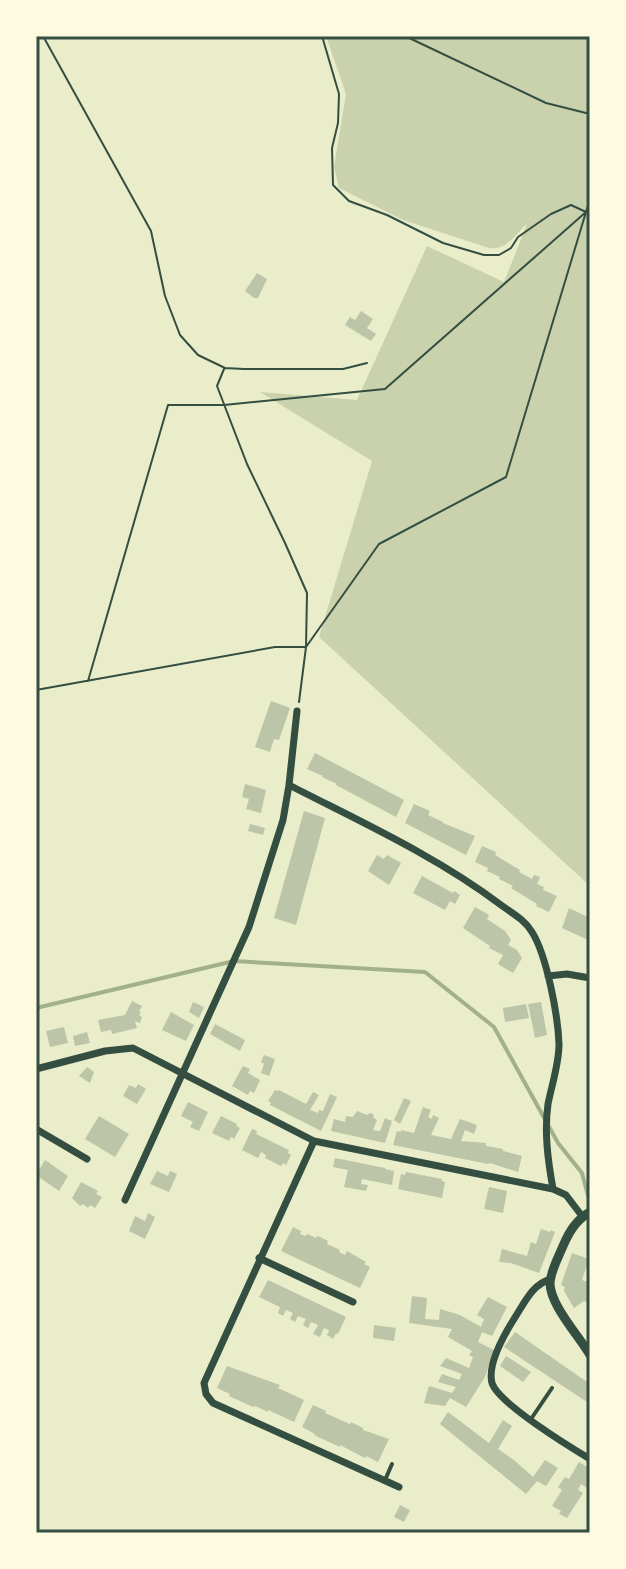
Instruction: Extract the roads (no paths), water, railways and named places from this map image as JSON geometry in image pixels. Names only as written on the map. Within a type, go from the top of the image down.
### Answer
[{"type":"street","points":[[125,1200],[249,927],[283,820],[297,711]]},
{"type":"street","points":[[289,785],[444,867],[479,889],[531,930],[548,976],[559,1044],[546,1123],[546,1146],[553,1189]]},
{"type":"street","points":[[548,976],[567,974],[590,978]]},
{"type":"street","points":[[36,1069],[105,1051],[133,1048],[314,1141],[553,1189],[566,1195],[586,1214],[565,1241],[551,1279],[553,1298],[590,1355]]},
{"type":"street","points":[[36,1129],[87,1159]]},
{"type":"street","points":[[314,1141],[204,1383],[206,1394],[213,1403],[399,1487]]},
{"type":"street","points":[[259,1258],[353,1302]]},
{"type":"street","points":[[551,1279],[540,1283],[532,1292],[508,1330],[496,1356],[491,1375],[493,1386],[499,1395],[590,1459]]},
{"type":"lane","points":[[531,1419],[552,1388]]},
{"type":"lane","points":[[384,1480],[392,1464]]},
{"type":"waterway","points":[[36,1008],[234,961],[425,972],[494,1027],[558,1143],[582,1173],[590,1203]]}]
